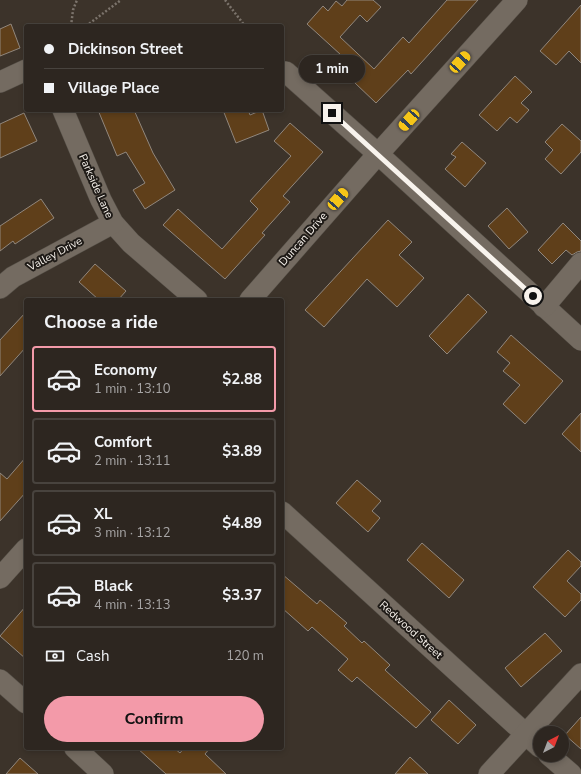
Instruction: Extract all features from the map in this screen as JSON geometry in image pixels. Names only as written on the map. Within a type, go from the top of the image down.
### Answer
[{"type":"street","name":"Duncan Drive","points":[[252,298],[378,154],[517,0]]},
{"type":"street","points":[[0,82],[24,71]]},
{"type":"street","points":[[286,72],[581,340]]},
{"type":"street","name":"Parkside Lane","points":[[64,112],[101,200],[113,223],[131,243],[195,298]]},
{"type":"street","name":"Valley Drive","points":[[0,288],[13,277],[113,223]]},
{"type":"street","points":[[544,307],[581,263]]},
{"type":"street","name":"Redwood Street","points":[[284,514],[533,740]]},
{"type":"street","points":[[0,578],[24,551]]},
{"type":"street","points":[[543,726],[581,674]]},
{"type":"street","points":[[0,680],[24,701]]},
{"type":"street","points":[[489,774],[533,740]]},
{"type":"street","points":[[77,750],[104,774]]},
{"type":"street","points":[[557,762],[571,774]]},
{"type":"path","points":[[71,24],[77,0]]},
{"type":"path","points":[[89,24],[121,0]]},
{"type":"path","points":[[225,0],[243,24]]},
{"type":"building","points":[[347,0],[373,0],[381,7],[367,22],[360,15],[340,37],[374,69],[403,37],[409,43],[447,0],[478,0],[411,74],[408,70],[376,103],[334,63],[341,55],[307,24],[323,6],[328,11],[336,1],[342,6]]},
{"type":"building","points":[[581,5],[581,63],[569,51],[556,65],[540,51]]},
{"type":"building","points":[[11,24],[20,48],[0,56],[0,29]]},
{"type":"building","points":[[515,76],[532,92],[521,103],[529,110],[517,123],[510,117],[497,131],[479,115]]},
{"type":"building","points":[[99,112],[135,112],[153,153],[175,190],[145,209],[133,190],[145,183],[126,152],[117,156]]},
{"type":"building","points":[[224,112],[249,112],[250,115],[257,112],[263,112],[269,130],[236,143]]},
{"type":"building","points":[[24,113],[37,141],[0,158],[0,124]]},
{"type":"building","points":[[290,123],[323,152],[283,196],[290,202],[262,233],[265,235],[225,279],[163,225],[178,209],[222,249],[258,209],[250,201],[291,156],[274,141]]},
{"type":"building","points":[[562,124],[581,141],[581,152],[561,174],[545,159],[553,150],[545,142]]},
{"type":"building","points":[[462,142],[486,163],[465,187],[445,169],[456,157],[451,154]]},
{"type":"building","points":[[41,199],[54,218],[15,244],[13,241],[0,251],[0,226]]},
{"type":"building","points":[[507,208],[528,232],[509,249],[488,226]]},
{"type":"building","points":[[388,220],[412,242],[399,255],[424,278],[397,307],[367,279],[324,327],[305,310]]},
{"type":"building","points":[[563,223],[581,241],[581,251],[572,255],[566,250],[552,264],[538,250]]},
{"type":"building","points":[[95,264],[126,291],[120,298],[97,298],[79,282]]},
{"type":"building","points":[[468,294],[487,312],[447,354],[429,336]]},
{"type":"building","points":[[24,314],[24,349],[0,376],[0,340]]},
{"type":"building","points":[[511,335],[563,381],[525,424],[503,404],[520,385],[503,371],[510,363],[497,352]]},
{"type":"building","points":[[581,413],[581,452],[562,434]]},
{"type":"building","points":[[24,459],[24,494],[0,521],[0,473],[7,479]]},
{"type":"building","points":[[357,480],[381,501],[372,511],[380,518],[368,532],[336,503]]},
{"type":"building","points":[[422,543],[464,580],[449,598],[407,560]]},
{"type":"building","points":[[568,550],[581,562],[581,566],[567,581],[581,594],[581,600],[565,617],[533,587]]},
{"type":"building","points":[[284,576],[317,604],[320,600],[347,623],[344,626],[362,643],[364,641],[390,665],[385,670],[431,712],[416,728],[357,677],[352,682],[338,670],[348,659],[312,627],[308,631],[284,610]]},
{"type":"building","points":[[24,608],[24,657],[0,636]]},
{"type":"building","points":[[545,633],[562,651],[521,687],[505,668]]},
{"type":"building","points":[[449,700],[476,725],[458,744],[431,720]]},
{"type":"building","points":[[581,717],[581,749],[569,738],[569,730]]},
{"type":"building","points":[[139,750],[176,750],[180,753],[182,750],[208,750],[205,754],[226,774],[166,774]]},
{"type":"building","points":[[410,757],[428,774],[395,774]]},
{"type":"building","points":[[20,758],[38,774],[6,774]]},
{"type":"route","points":[[332,113],[533,296]]}]
